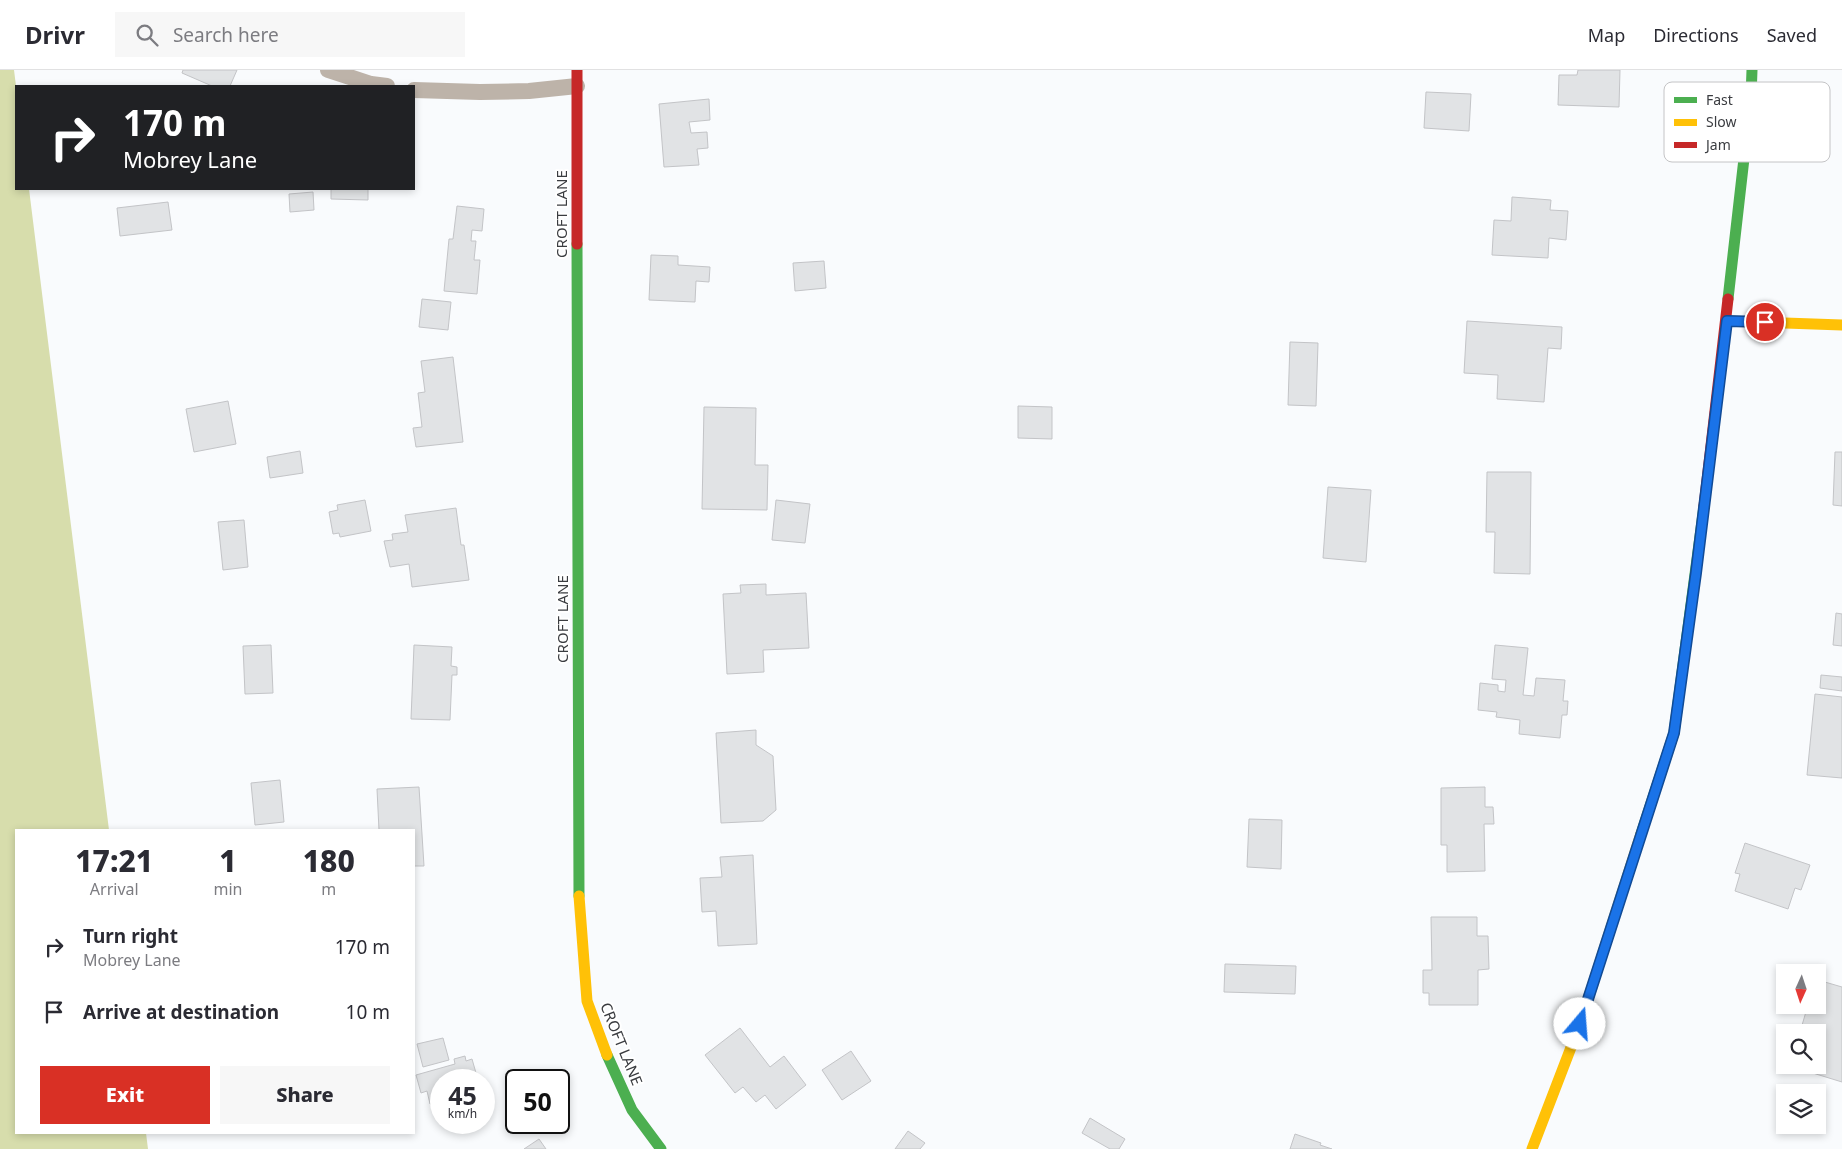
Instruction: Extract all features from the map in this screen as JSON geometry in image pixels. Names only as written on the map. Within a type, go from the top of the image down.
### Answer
[{"type":"street","name":"CROFT LANE","points":[[577,78],[579,908],[587,1001],[609,1061],[632,1110],[661,1149]]},
{"type":"street","points":[[1532,1149],[1580,1024],[1674,733],[1698,564],[1744,162]]},
{"type":"street","points":[[1727,321],[1842,325]]},
{"type":"lane","points":[[328,70],[379,85]]},
{"type":"lane","points":[[415,90],[480,92],[530,90],[577,78]]},
{"type":"green space","points":[[0,70],[14,70],[16,85],[15,190],[29,190],[109,829],[15,829],[15,1134],[146,1134],[148,1149],[0,1149]]},
{"type":"building","points":[[183,70],[237,70],[230,85],[210,85],[182,73]]},
{"type":"building","points":[[1578,70],[1620,70],[1619,107],[1558,105],[1559,75],[1577,75]]},
{"type":"building","points":[[1426,92],[1471,94],[1469,131],[1424,128]]},
{"type":"building","points":[[709,99],[710,120],[689,122],[691,133],[707,132],[708,148],[697,149],[699,165],[664,167],[659,104]]},
{"type":"building","points":[[331,190],[368,190],[368,200],[331,199]]},
{"type":"building","points":[[313,192],[314,210],[290,212],[289,194]]},
{"type":"building","points":[[1512,197],[1551,200],[1550,210],[1568,211],[1566,240],[1549,238],[1548,258],[1492,255],[1494,220],[1511,221]]},
{"type":"building","points":[[168,202],[172,230],[120,236],[117,208]]},
{"type":"building","points":[[457,206],[484,209],[482,231],[472,230],[471,241],[476,241],[474,260],[480,260],[477,294],[444,291],[449,239],[453,239]]},
{"type":"building","points":[[651,255],[678,256],[678,265],[710,267],[709,282],[696,281],[695,302],[649,300]]},
{"type":"building","points":[[824,261],[826,288],[795,291],[793,263]]},
{"type":"building","points":[[422,299],[451,302],[448,330],[419,327]]},
{"type":"building","points":[[1467,321],[1562,327],[1561,349],[1548,348],[1544,402],[1497,399],[1498,375],[1464,373]]},
{"type":"building","points":[[1290,342],[1318,343],[1316,406],[1288,405]]},
{"type":"building","points":[[453,357],[463,442],[416,447],[413,428],[422,427],[418,393],[425,392],[421,361]]},
{"type":"building","points":[[228,401],[236,444],[194,452],[186,409]]},
{"type":"building","points":[[1018,406],[1052,407],[1052,439],[1018,438]]},
{"type":"building","points":[[704,407],[756,408],[755,465],[768,465],[767,510],[702,509]]},
{"type":"building","points":[[300,451],[303,473],[270,478],[267,457]]},
{"type":"building","points":[[1835,452],[1842,452],[1842,506],[1833,505]]},
{"type":"building","points":[[1487,472],[1531,472],[1530,574],[1494,573],[1495,532],[1486,532]]},
{"type":"building","points":[[1328,487],[1371,490],[1366,562],[1323,558]]},
{"type":"building","points":[[365,500],[371,531],[340,537],[339,533],[333,534],[329,512],[338,510],[337,505]]},
{"type":"building","points":[[776,500],[810,504],[805,543],[772,540]]},
{"type":"building","points":[[456,508],[461,545],[464,545],[469,580],[412,587],[409,564],[390,567],[384,541],[393,540],[392,534],[408,532],[405,515]]},
{"type":"building","points":[[244,520],[248,567],[223,570],[218,522]]},
{"type":"building","points":[[766,584],[766,595],[806,593],[809,648],[763,650],[764,672],[727,674],[723,594],[741,593],[740,585]]},
{"type":"building","points":[[1836,613],[1842,614],[1842,646],[1833,645]]},
{"type":"building","points":[[271,645],[273,693],[245,694],[243,646]]},
{"type":"building","points":[[414,645],[452,647],[451,666],[457,667],[457,675],[452,675],[450,720],[411,719]]},
{"type":"building","points":[[1495,645],[1528,648],[1523,695],[1534,696],[1536,678],[1565,680],[1563,701],[1568,701],[1567,715],[1562,715],[1560,738],[1519,734],[1520,720],[1496,717],[1497,712],[1478,710],[1480,683],[1498,685],[1498,691],[1505,692],[1506,680],[1492,679]]},
{"type":"building","points":[[1821,675],[1842,677],[1842,691],[1820,688]]},
{"type":"building","points":[[1815,694],[1842,697],[1842,778],[1807,775]]},
{"type":"building","points":[[756,730],[756,745],[773,756],[776,810],[763,821],[721,823],[716,733]]},
{"type":"building","points":[[280,780],[284,822],[255,825],[251,783]]},
{"type":"building","points":[[419,787],[424,866],[415,866],[415,829],[379,829],[377,789]]},
{"type":"building","points":[[1485,787],[1485,807],[1493,807],[1494,824],[1484,824],[1485,871],[1447,872],[1447,845],[1441,845],[1441,788]]},
{"type":"building","points":[[1249,819],[1282,820],[1281,869],[1247,867]]},
{"type":"building","points":[[1745,843],[1810,865],[1801,890],[1795,888],[1788,909],[1735,891],[1740,874],[1735,873]]},
{"type":"building","points":[[753,855],[757,944],[718,946],[716,911],[702,912],[700,878],[722,877],[720,857]]},
{"type":"building","points":[[1431,917],[1477,917],[1477,936],[1488,936],[1489,969],[1478,970],[1478,1005],[1429,1005],[1429,993],[1423,993],[1423,970],[1432,970]]},
{"type":"building","points":[[1225,964],[1296,966],[1295,994],[1224,992]]},
{"type":"building","points":[[1826,982],[1842,987],[1842,1082],[1816,1074],[1826,1074],[1826,1024],[1802,1024],[1805,1014],[1826,1014]]},
{"type":"building","points":[[740,1028],[770,1067],[784,1056],[806,1085],[776,1109],[765,1095],[756,1102],[743,1087],[735,1093],[705,1055]]},
{"type":"building","points":[[443,1038],[449,1060],[423,1067],[417,1044]]},
{"type":"building","points":[[851,1051],[871,1081],[842,1100],[822,1070]]},
{"type":"building","points":[[465,1056],[466,1061],[472,1059],[475,1069],[437,1069],[455,1064],[454,1059]]},
{"type":"building","points":[[430,1071],[430,1104],[427,1091],[421,1093],[416,1075]]},
{"type":"building","points":[[1090,1118],[1125,1139],[1119,1149],[1110,1149],[1082,1133]]},
{"type":"building","points":[[908,1131],[925,1143],[920,1149],[895,1149]]},
{"type":"building","points":[[1295,1134],[1321,1143],[1320,1145],[1332,1149],[1290,1149]]},
{"type":"building","points":[[539,1139],[546,1149],[524,1149]]},
{"type":"traffic: fast","points":[[1752,70],[1752,82]]},
{"type":"traffic: fast","points":[[1728,299],[1744,162]]},
{"type":"traffic: fast","points":[[577,244],[579,896]]},
{"type":"traffic: fast","points":[[1641,834],[1674,733],[1704,506]]},
{"type":"traffic: fast","points":[[607,1055],[632,1110],[661,1149]]},
{"type":"traffic: slow","points":[[1727,321],[1842,325]]},
{"type":"traffic: slow","points":[[1532,1149],[1580,1024],[1641,834]]},
{"type":"traffic: slow","points":[[579,896],[587,1001],[607,1055]]},
{"type":"traffic: jam","points":[[577,70],[577,244]]},
{"type":"traffic: jam","points":[[1704,506],[1728,299]]},
{"type":"route","points":[[1580,1024],[1674,733],[1727,321],[1765,322]]}]
